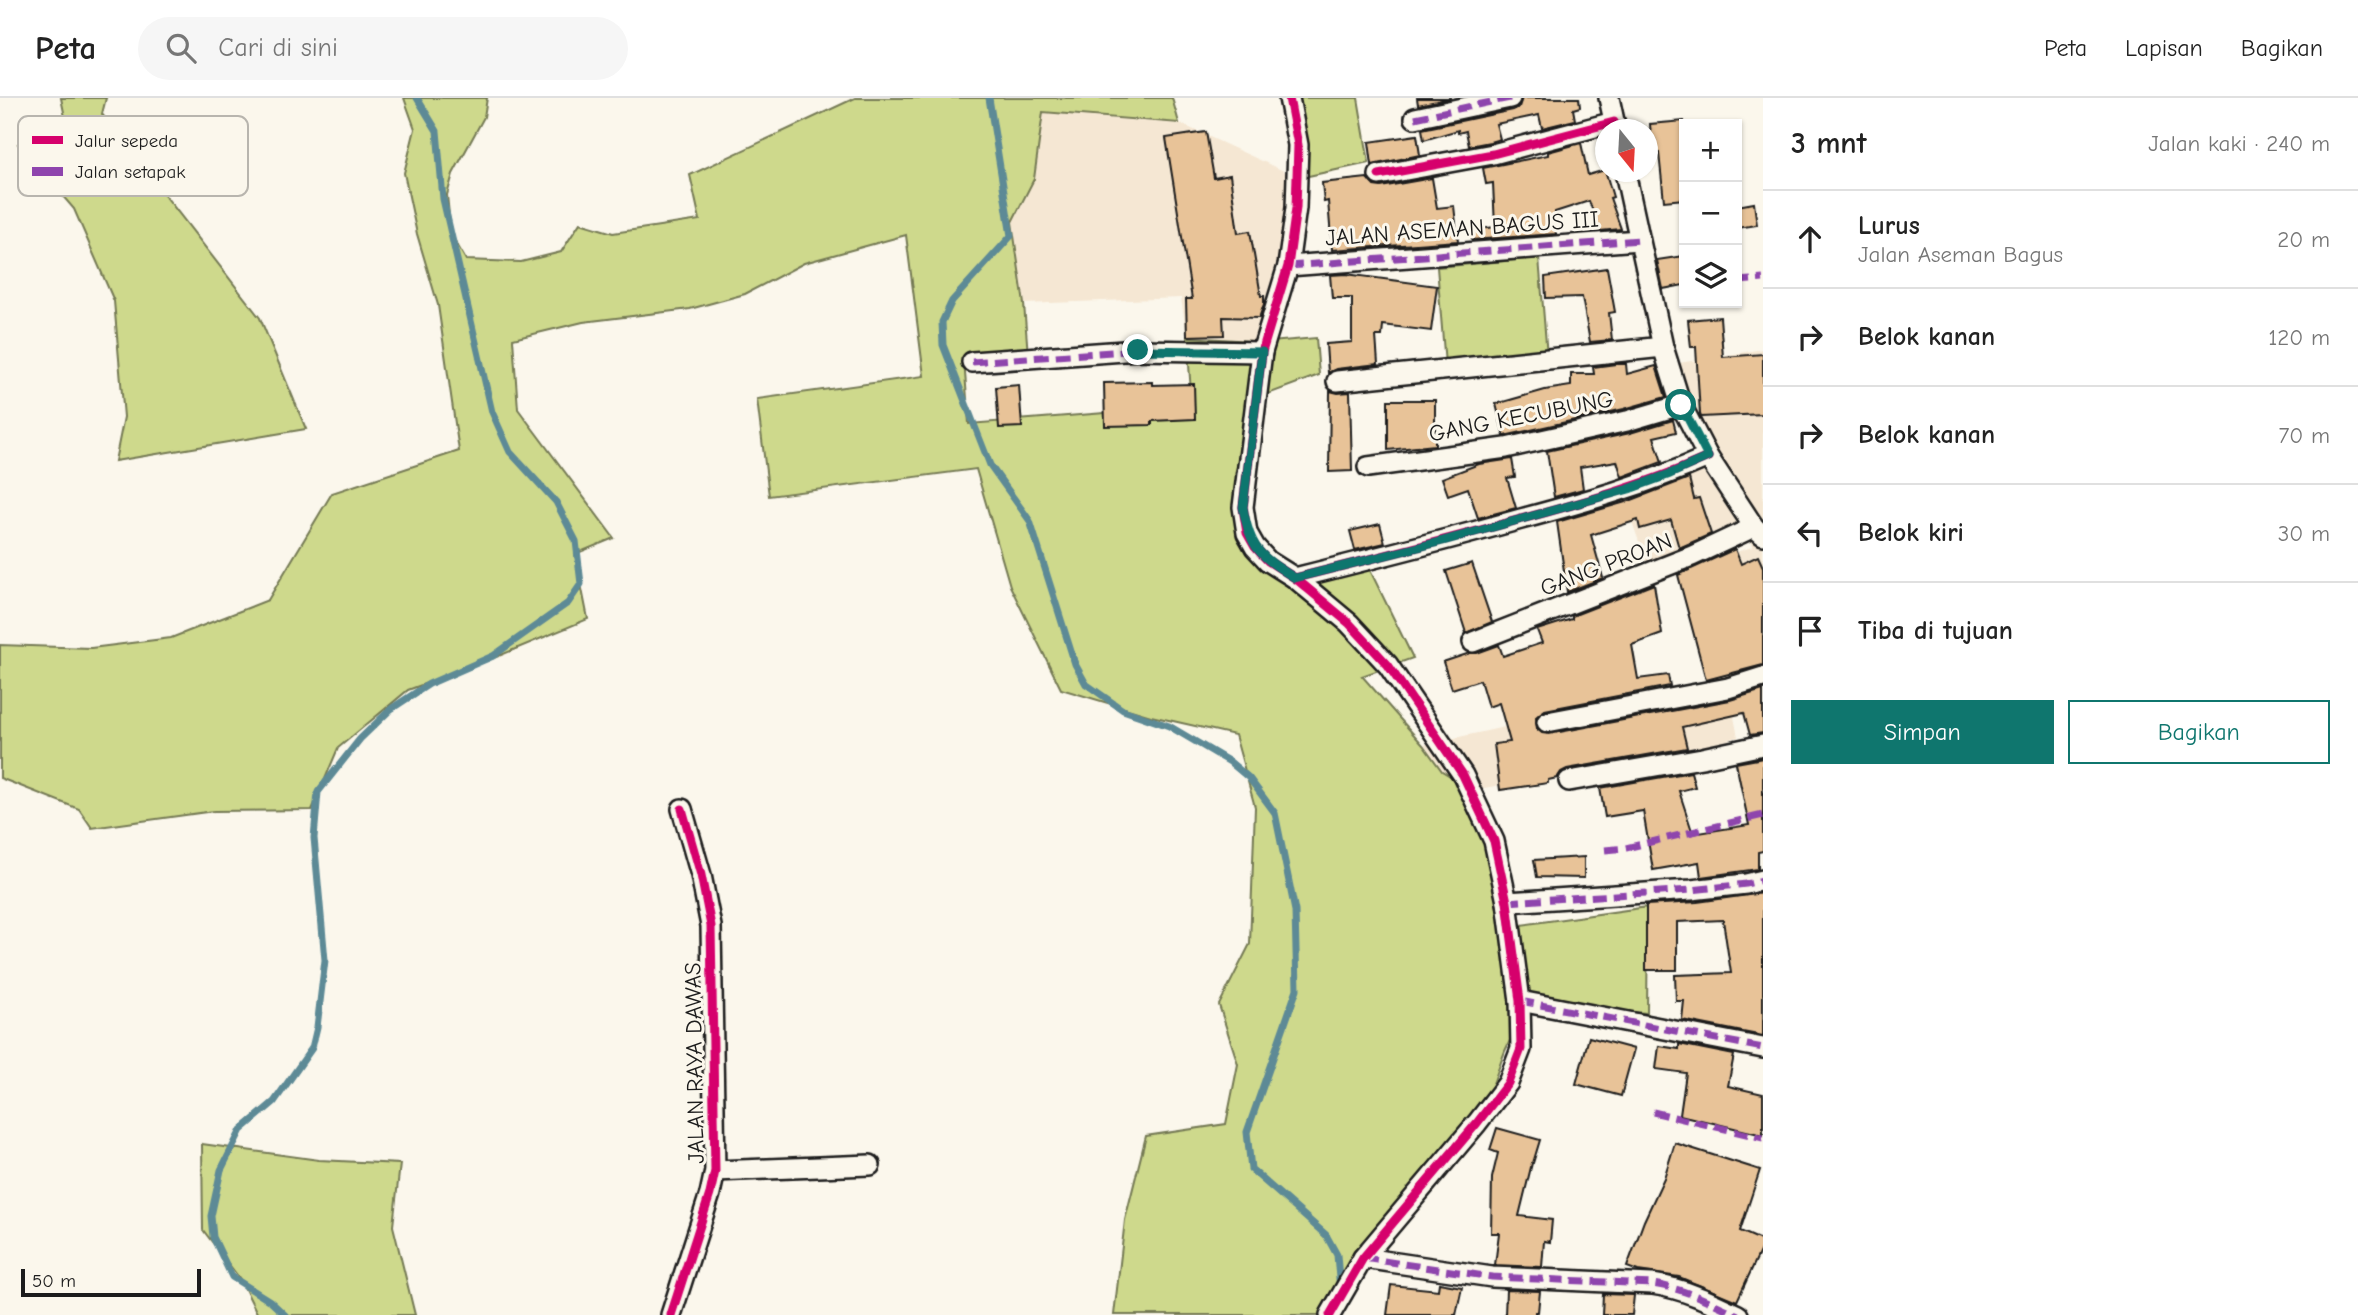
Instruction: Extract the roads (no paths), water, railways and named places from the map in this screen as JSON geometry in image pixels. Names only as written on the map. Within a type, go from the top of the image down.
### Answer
[{"type":"street","points":[[1289,98],[1297,145],[1296,208],[1288,266],[1262,352],[1243,507],[1247,533],[1268,561],[1295,578],[1349,624],[1388,665],[1463,775],[1494,841],[1507,902],[1520,1001],[1521,1049],[1508,1083],[1478,1123],[1363,1258],[1330,1315]]},
{"type":"street","points":[[1415,118],[1510,98]]},
{"type":"street","points":[[1609,98],[1614,119]]},
{"type":"street","points":[[1380,175],[1493,154],[1595,131]]},
{"type":"street","points":[[1627,182],[1663,346],[1681,405],[1708,457],[1758,531]]},
{"type":"street","name":"JALAN ASEMAN BAGUS III","points":[[1288,266],[1639,240]]},
{"type":"street","points":[[1337,381],[1663,346]]},
{"type":"street","points":[[972,362],[1138,350],[1262,352]]},
{"type":"street","name":"GANG KECUBUNG","points":[[1368,467],[1506,448],[1627,421],[1681,405]]},
{"type":"street","points":[[1295,578],[1443,541],[1618,492],[1708,457]]},
{"type":"street","name":"GANG PROAN","points":[[1473,642],[1758,531]]},
{"type":"street","points":[[1547,722],[1728,688],[1763,677]]},
{"type":"street","points":[[1569,781],[1763,745]]},
{"type":"street","name":"JALAN RAYA DAWAS","points":[[671,1315],[715,1171],[711,926],[701,875],[681,809]]},
{"type":"street","points":[[1507,902],[1714,888],[1763,880]]},
{"type":"street","points":[[1520,1001],[1763,1048]]},
{"type":"street","points":[[715,1171],[870,1165]]},
{"type":"street","points":[[1363,1258],[1492,1277],[1653,1284],[1678,1288],[1700,1296],[1727,1312]]},
{"type":"waterway","points":[[285,1315],[270,1301],[232,1277],[213,1237],[211,1216],[221,1170],[241,1130],[274,1102],[312,1048],[325,960],[314,838],[318,792],[360,739],[391,709],[429,684],[493,656],[568,603],[581,584],[576,541],[556,502],[510,452],[492,412],[443,199],[437,131],[417,98]]},
{"type":"waterway","points":[[989,98],[1011,236],[952,301],[942,322],[943,345],[990,465],[1030,521],[1075,664],[1086,684],[1123,710],[1169,726],[1230,762],[1249,778],[1275,813],[1295,911],[1297,989],[1247,1132],[1251,1169],[1326,1235],[1337,1255],[1340,1290]]}]
